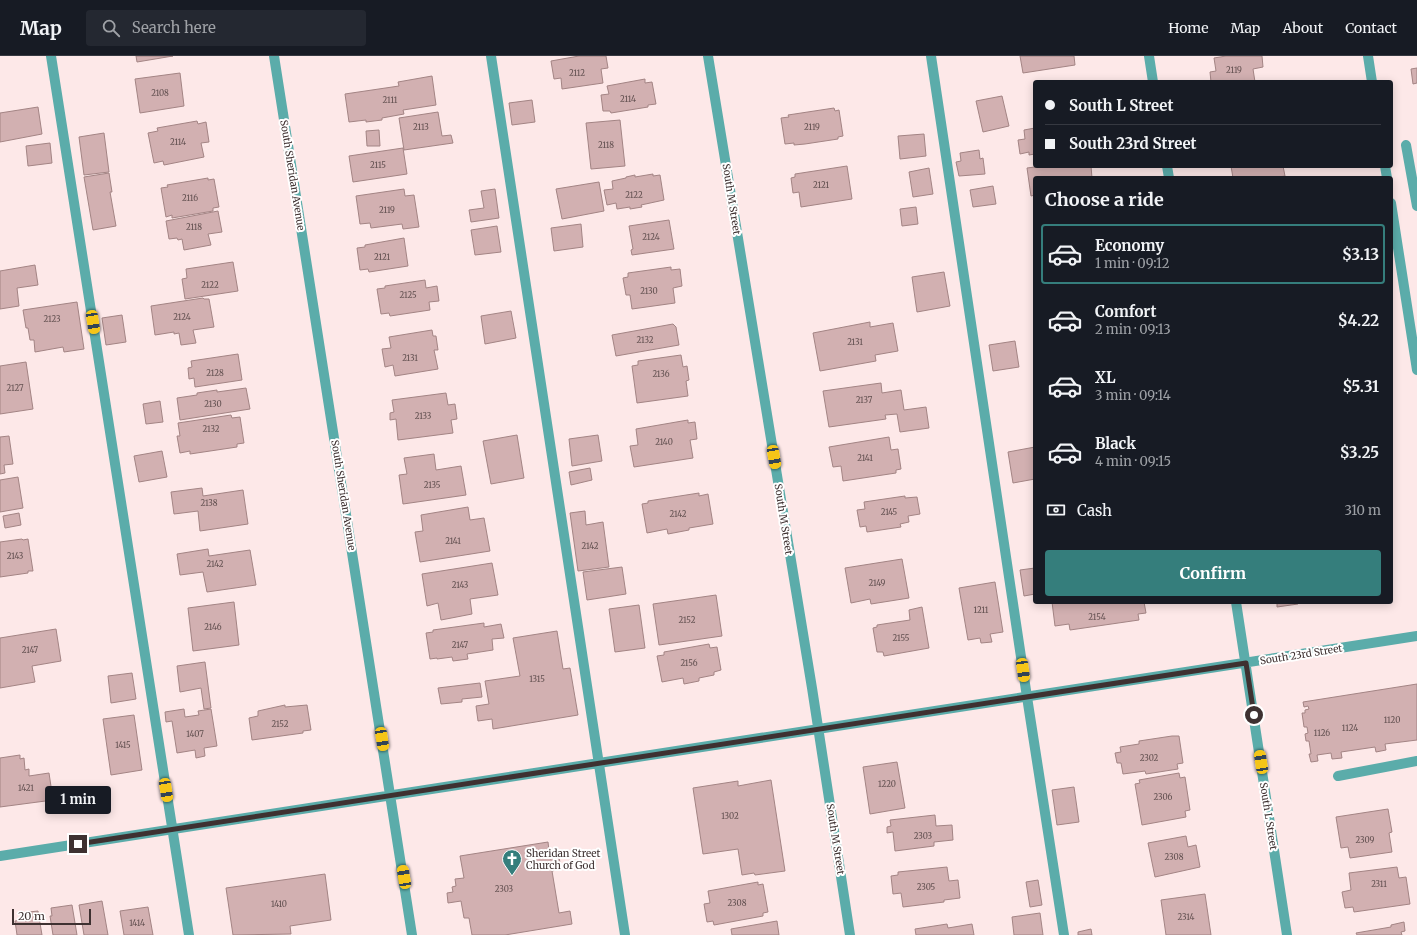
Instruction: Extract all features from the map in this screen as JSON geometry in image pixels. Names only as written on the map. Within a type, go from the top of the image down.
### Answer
[{"type":"street","points":[[52,56],[189,935]]},
{"type":"street","name":"South Sheridan Avenue","points":[[274,56],[412,935]]},
{"type":"street","points":[[491,56],[625,935]]},
{"type":"street","name":"South M Street","points":[[708,56],[819,729],[850,935]]},
{"type":"street","points":[[931,56],[1026,697],[1064,935]]},
{"type":"street","points":[[1149,56],[1153,80]]},
{"type":"street","points":[[1368,56],[1372,80]]},
{"type":"street","points":[[1406,145],[1417,206]]},
{"type":"street","points":[[1393,216],[1417,370]]},
{"type":"street","name":"South L Street","points":[[1236,604],[1288,935]]},
{"type":"street","name":"South 23rd Street","points":[[0,856],[1417,636]]},
{"type":"street","points":[[1338,776],[1417,760]]},
{"type":"building","points":[[136,56],[173,56],[137,62]]},
{"type":"building","points":[[579,56],[606,56],[608,68],[601,69],[603,83],[562,89],[561,78],[554,79],[551,61]]},
{"type":"building","points":[[1020,56],[1074,56],[1075,65],[1023,73]]},
{"type":"building","points":[[1226,56],[1262,56],[1263,67],[1253,69],[1255,80],[1211,80],[1210,72],[1216,71],[1214,58]]},
{"type":"building","points":[[1417,68],[1417,83],[1413,84],[1411,69]]},
{"type":"building","points":[[180,73],[184,106],[140,113],[135,79]]},
{"type":"building","points":[[432,76],[436,105],[403,110],[404,114],[382,118],[382,120],[349,122],[345,94],[399,86],[398,82]]},
{"type":"building","points":[[645,79],[645,83],[652,82],[656,104],[648,105],[648,107],[611,113],[610,111],[603,111],[601,95],[609,94],[607,86]]},
{"type":"building","points":[[1002,96],[1009,126],[983,132],[976,101]]},
{"type":"building","points":[[532,100],[535,122],[512,125],[509,103]]},
{"type":"building","points":[[38,107],[42,134],[0,142],[0,113]]},
{"type":"building","points":[[834,108],[835,111],[839,110],[843,136],[838,137],[838,139],[805,144],[785,144],[781,118],[789,117],[788,115]]},
{"type":"building","points":[[438,112],[442,136],[451,135],[453,143],[404,150],[399,118]]},
{"type":"building","points":[[620,120],[625,166],[591,169],[586,123]]},
{"type":"building","points":[[197,121],[198,124],[206,122],[209,142],[201,143],[204,157],[164,165],[163,161],[154,163],[148,133],[158,131],[157,128]]},
{"type":"building","points":[[1033,128],[1033,154],[1029,155],[1029,152],[1020,154],[1018,140],[1025,139],[1024,130]]},
{"type":"building","points":[[379,130],[380,146],[367,146],[366,131]]},
{"type":"building","points":[[104,133],[109,172],[84,175],[79,137]]},
{"type":"building","points":[[924,134],[926,156],[900,159],[898,136]]},
{"type":"building","points":[[50,143],[52,163],[28,166],[26,146]]},
{"type":"building","points":[[403,148],[407,174],[353,182],[349,156]]},
{"type":"building","points":[[979,150],[980,159],[983,158],[985,174],[959,176],[956,162],[961,161],[960,153]]},
{"type":"building","points":[[847,166],[852,199],[801,207],[799,192],[793,193],[791,178],[795,177],[795,174]]},
{"type":"building","points":[[929,168],[933,194],[913,197],[909,172]]},
{"type":"building","points":[[1027,168],[1091,168],[1092,176],[1033,176],[1033,196],[1031,196]]},
{"type":"building","points":[[1231,168],[1283,168],[1285,176],[1233,176]]},
{"type":"building","points":[[109,173],[112,192],[110,192],[116,226],[93,230],[84,177]]},
{"type":"building","points":[[653,174],[653,176],[660,175],[664,200],[630,209],[630,207],[617,209],[616,203],[607,205],[604,190],[613,189],[612,181],[635,175],[635,177]]},
{"type":"building","points":[[208,178],[208,180],[214,179],[219,207],[213,208],[213,211],[172,218],[172,215],[166,217],[161,188],[168,187],[167,185]]},
{"type":"building","points":[[599,182],[604,211],[562,219],[556,189]]},
{"type":"building","points":[[993,186],[996,204],[973,207],[970,190]]},
{"type":"building","points":[[404,189],[405,196],[414,195],[419,227],[403,229],[402,224],[371,228],[370,223],[360,224],[356,196]]},
{"type":"building","points":[[495,189],[499,218],[471,222],[469,210],[484,208],[481,191]]},
{"type":"building","points":[[916,207],[918,224],[902,226],[900,209]]},
{"type":"building","points":[[218,211],[222,232],[208,234],[211,245],[184,250],[182,239],[169,239],[166,221]]},
{"type":"building","points":[[669,220],[674,249],[632,255],[631,250],[633,249],[629,226]]},
{"type":"building","points":[[581,224],[583,247],[554,251],[551,228]]},
{"type":"building","points":[[497,226],[501,252],[475,255],[471,230]]},
{"type":"building","points":[[404,238],[408,266],[369,272],[368,269],[360,270],[357,248],[365,247],[365,245]]},
{"type":"building","points":[[233,262],[238,291],[185,299],[182,279],[187,278],[186,269]]},
{"type":"building","points":[[35,265],[38,285],[17,288],[19,306],[0,309],[0,271]]},
{"type":"building","points":[[671,267],[671,270],[680,269],[682,286],[673,288],[675,303],[632,309],[630,295],[626,295],[623,278],[628,277],[628,273]]},
{"type":"building","points":[[944,272],[950,306],[917,312],[912,277]]},
{"type":"building","points":[[425,280],[426,288],[437,286],[439,301],[429,302],[430,310],[390,316],[389,313],[381,314],[377,289],[385,288],[385,286]]},
{"type":"building","points":[[203,298],[209,299],[214,327],[193,330],[196,343],[181,345],[179,333],[174,334],[174,332],[155,335],[151,306]]},
{"type":"building","points":[[77,302],[84,349],[64,352],[63,347],[35,352],[34,340],[30,340],[23,310]]},
{"type":"building","points":[[511,311],[516,338],[485,344],[481,316]]},
{"type":"building","points":[[122,315],[126,342],[106,345],[102,318]]},
{"type":"building","points":[[870,322],[870,327],[893,323],[898,351],[875,355],[876,361],[820,371],[813,333]]},
{"type":"building","points":[[673,324],[676,327],[679,345],[616,356],[612,335]]},
{"type":"building","points":[[432,330],[433,336],[436,336],[438,350],[434,350],[438,369],[395,376],[393,365],[385,367],[382,349],[391,348],[389,337]]},
{"type":"building","points":[[1015,341],[1019,367],[993,371],[989,345]]},
{"type":"building","points":[[238,354],[242,380],[195,387],[194,378],[189,379],[188,368],[192,367],[191,361]]},
{"type":"building","points":[[681,355],[683,367],[687,366],[689,380],[686,381],[688,396],[637,403],[632,366],[638,365],[638,361]]},
{"type":"building","points":[[26,362],[33,409],[0,414],[0,366]]},
{"type":"building","points":[[881,383],[882,393],[901,390],[904,410],[926,407],[929,428],[900,432],[897,414],[885,415],[886,419],[829,427],[823,391]]},
{"type":"building","points":[[246,388],[250,409],[180,420],[177,398],[217,390],[217,392]]},
{"type":"building","points":[[446,393],[448,405],[455,404],[457,419],[451,420],[453,433],[398,440],[396,419],[390,420],[390,413],[394,412],[392,400]]},
{"type":"building","points":[[160,401],[163,422],[146,424],[143,404]]},
{"type":"building","points":[[231,415],[232,418],[240,417],[244,443],[237,444],[237,447],[190,454],[190,451],[180,453],[177,436],[180,436],[178,423]]},
{"type":"building","points":[[688,420],[688,423],[695,422],[697,439],[690,440],[693,458],[634,467],[630,446],[638,445],[636,429]]},
{"type":"building","points":[[517,435],[524,478],[491,484],[483,441]]},
{"type":"building","points":[[598,435],[602,461],[572,466],[569,439]]},
{"type":"building","points":[[9,436],[13,464],[4,465],[5,473],[0,474],[0,437]]},
{"type":"building","points":[[889,437],[891,450],[898,449],[901,469],[896,470],[896,473],[843,481],[841,466],[833,467],[829,447]]},
{"type":"building","points":[[1033,447],[1033,479],[1013,483],[1008,452]]},
{"type":"building","points":[[162,451],[167,477],[139,482],[134,456]]},
{"type":"building","points":[[434,454],[436,470],[461,466],[466,495],[403,504],[399,475],[407,474],[404,458]]},
{"type":"building","points":[[590,468],[592,480],[571,485],[569,472]]},
{"type":"building","points":[[18,477],[23,508],[0,512],[0,480]]},
{"type":"building","points":[[202,488],[203,496],[243,490],[248,524],[200,531],[198,511],[174,514],[171,492]]},
{"type":"building","points":[[699,493],[699,496],[708,494],[713,524],[689,528],[689,530],[668,534],[667,529],[647,533],[642,504],[648,503],[648,501]]},
{"type":"building","points":[[905,496],[905,498],[917,497],[920,514],[908,516],[909,522],[900,524],[901,527],[867,532],[866,526],[860,527],[857,510],[865,509],[864,502]]},
{"type":"building","points":[[468,507],[470,520],[484,518],[490,551],[420,562],[415,532],[423,531],[421,515]]},
{"type":"building","points":[[585,511],[586,525],[603,522],[609,567],[578,571],[570,513]]},
{"type":"building","points":[[19,513],[21,525],[5,528],[3,516]]},
{"type":"building","points":[[28,539],[33,571],[0,577],[0,542]]},
{"type":"building","points":[[208,549],[209,556],[250,550],[256,585],[207,592],[203,572],[180,575],[177,554]]},
{"type":"building","points":[[902,559],[909,598],[871,604],[870,599],[851,603],[845,568]]},
{"type":"building","points":[[492,563],[498,595],[470,599],[472,614],[441,620],[438,603],[427,606],[422,574]]},
{"type":"building","points":[[622,567],[626,594],[587,600],[583,572]]},
{"type":"building","points":[[1033,568],[1033,594],[1024,596],[1020,570]]},
{"type":"building","points":[[995,582],[1003,632],[990,634],[992,642],[981,643],[980,638],[968,640],[959,588]]},
{"type":"building","points":[[716,595],[722,636],[659,645],[653,604]]},
{"type":"building","points":[[234,602],[239,645],[193,651],[188,608]]},
{"type":"building","points":[[1052,604],[1144,604],[1146,613],[1138,614],[1139,620],[1070,630],[1069,624],[1055,626]]},
{"type":"building","points":[[1277,604],[1298,604],[1277,607]]},
{"type":"building","points":[[639,605],[645,648],[615,652],[609,609]]},
{"type":"building","points":[[922,607],[929,648],[884,656],[883,652],[877,652],[873,628],[877,627],[877,625],[910,620],[909,610]]},
{"type":"building","points":[[484,623],[484,627],[501,624],[504,638],[492,639],[493,650],[467,654],[468,659],[453,661],[452,657],[430,659],[426,633],[433,632],[433,630]]},
{"type":"building","points":[[56,629],[61,661],[32,666],[35,682],[0,688],[0,638]]},
{"type":"building","points":[[557,631],[563,669],[570,668],[578,715],[493,729],[492,719],[478,721],[476,706],[489,704],[485,681],[520,676],[513,638]]},
{"type":"building","points":[[709,644],[710,648],[717,647],[721,670],[714,672],[714,675],[699,678],[699,681],[684,684],[683,678],[662,682],[657,656],[664,655],[664,652]]},
{"type":"building","points":[[205,662],[211,708],[204,709],[201,688],[180,692],[177,666]]},
{"type":"building","points":[[132,673],[136,699],[111,703],[108,676]]},
{"type":"building","points":[[480,683],[482,697],[462,699],[462,702],[441,704],[438,688]]},
{"type":"building","points":[[1417,684],[1417,740],[1385,744],[1386,750],[1376,752],[1375,747],[1341,752],[1342,758],[1332,759],[1331,753],[1317,755],[1318,761],[1311,762],[1309,754],[1311,754],[1309,741],[1306,741],[1305,734],[1308,733],[1307,727],[1304,727],[1302,713],[1305,713],[1305,710],[1309,709],[1308,706],[1304,707],[1303,702]]},
{"type":"building","points":[[285,705],[285,707],[307,705],[311,730],[303,731],[303,733],[252,740],[249,718],[258,716],[258,711]]},
{"type":"building","points":[[184,709],[185,717],[199,715],[198,711],[211,709],[217,746],[204,748],[205,756],[196,758],[195,750],[177,753],[172,721],[166,722],[165,712]]},
{"type":"building","points":[[134,715],[142,770],[111,775],[103,719]]},
{"type":"building","points":[[1179,736],[1183,763],[1177,764],[1178,769],[1146,774],[1145,771],[1123,774],[1121,763],[1117,763],[1115,753],[1121,752],[1120,747],[1139,744],[1139,741]]},
{"type":"building","points":[[20,755],[20,759],[24,758],[25,770],[29,769],[29,776],[49,773],[53,800],[0,807],[0,758]]},
{"type":"building","points":[[897,762],[905,808],[870,814],[863,767]]},
{"type":"building","points":[[1179,773],[1180,778],[1185,777],[1190,810],[1185,811],[1186,817],[1142,825],[1135,784],[1140,783],[1139,780]]},
{"type":"building","points":[[771,780],[785,871],[755,875],[754,873],[742,875],[738,849],[703,854],[693,788],[738,781],[738,786]]},
{"type":"building","points":[[1074,787],[1079,822],[1057,825],[1052,790]]},
{"type":"building","points":[[1388,809],[1392,832],[1389,833],[1392,852],[1350,858],[1348,847],[1341,848],[1336,817]]},
{"type":"building","points":[[935,815],[936,826],[952,825],[953,840],[934,842],[934,846],[895,851],[893,832],[887,833],[887,827],[891,826],[890,820]]},
{"type":"building","points":[[1186,836],[1188,847],[1196,845],[1200,867],[1155,877],[1148,843]]},
{"type":"building","points":[[548,842],[550,859],[559,857],[561,869],[552,871],[559,913],[570,911],[572,924],[505,935],[472,935],[469,918],[464,918],[461,901],[448,903],[447,893],[453,892],[452,887],[456,886],[455,879],[464,878],[460,856]]},
{"type":"building","points":[[947,867],[949,881],[958,880],[960,898],[944,900],[944,902],[903,907],[901,893],[893,894],[891,876],[898,875],[898,872]]},
{"type":"building","points":[[1397,867],[1399,878],[1406,877],[1410,904],[1354,912],[1353,907],[1345,908],[1342,892],[1351,890],[1349,873]]},
{"type":"building","points":[[325,874],[331,920],[290,926],[291,934],[233,935],[226,888]]},
{"type":"building","points":[[1038,880],[1042,905],[1030,907],[1026,882]]},
{"type":"building","points":[[758,882],[758,885],[763,884],[768,912],[763,913],[763,916],[714,925],[713,921],[707,922],[704,904],[710,903],[708,891]]},
{"type":"building","points":[[1205,894],[1211,935],[1166,935],[1161,900]]},
{"type":"building","points":[[102,901],[108,935],[84,935],[79,905]]},
{"type":"building","points":[[72,905],[77,935],[53,935],[50,916],[52,916],[51,908]]},
{"type":"building","points":[[148,907],[153,935],[124,935],[120,911]]},
{"type":"building","points":[[38,911],[42,935],[17,935],[15,921],[30,919],[29,912]]},
{"type":"building","points":[[1040,913],[1043,935],[1014,935],[1012,917]]},
{"type":"building","points":[[777,921],[779,935],[732,935],[731,929]]},
{"type":"building","points":[[1404,922],[1405,931],[1401,932],[1402,935],[1357,935],[1356,933],[1391,927],[1391,925]]},
{"type":"building","points":[[947,924],[948,928],[972,924],[974,935],[916,935],[915,929]]},
{"type":"building","points":[[1091,929],[1092,935],[1078,935],[1078,932]]},
{"type":"place","name":"Sheridan Street Church of God","points":[[512,876]]},
{"type":"route","points":[[78,844],[1246,663],[1254,715]]}]
